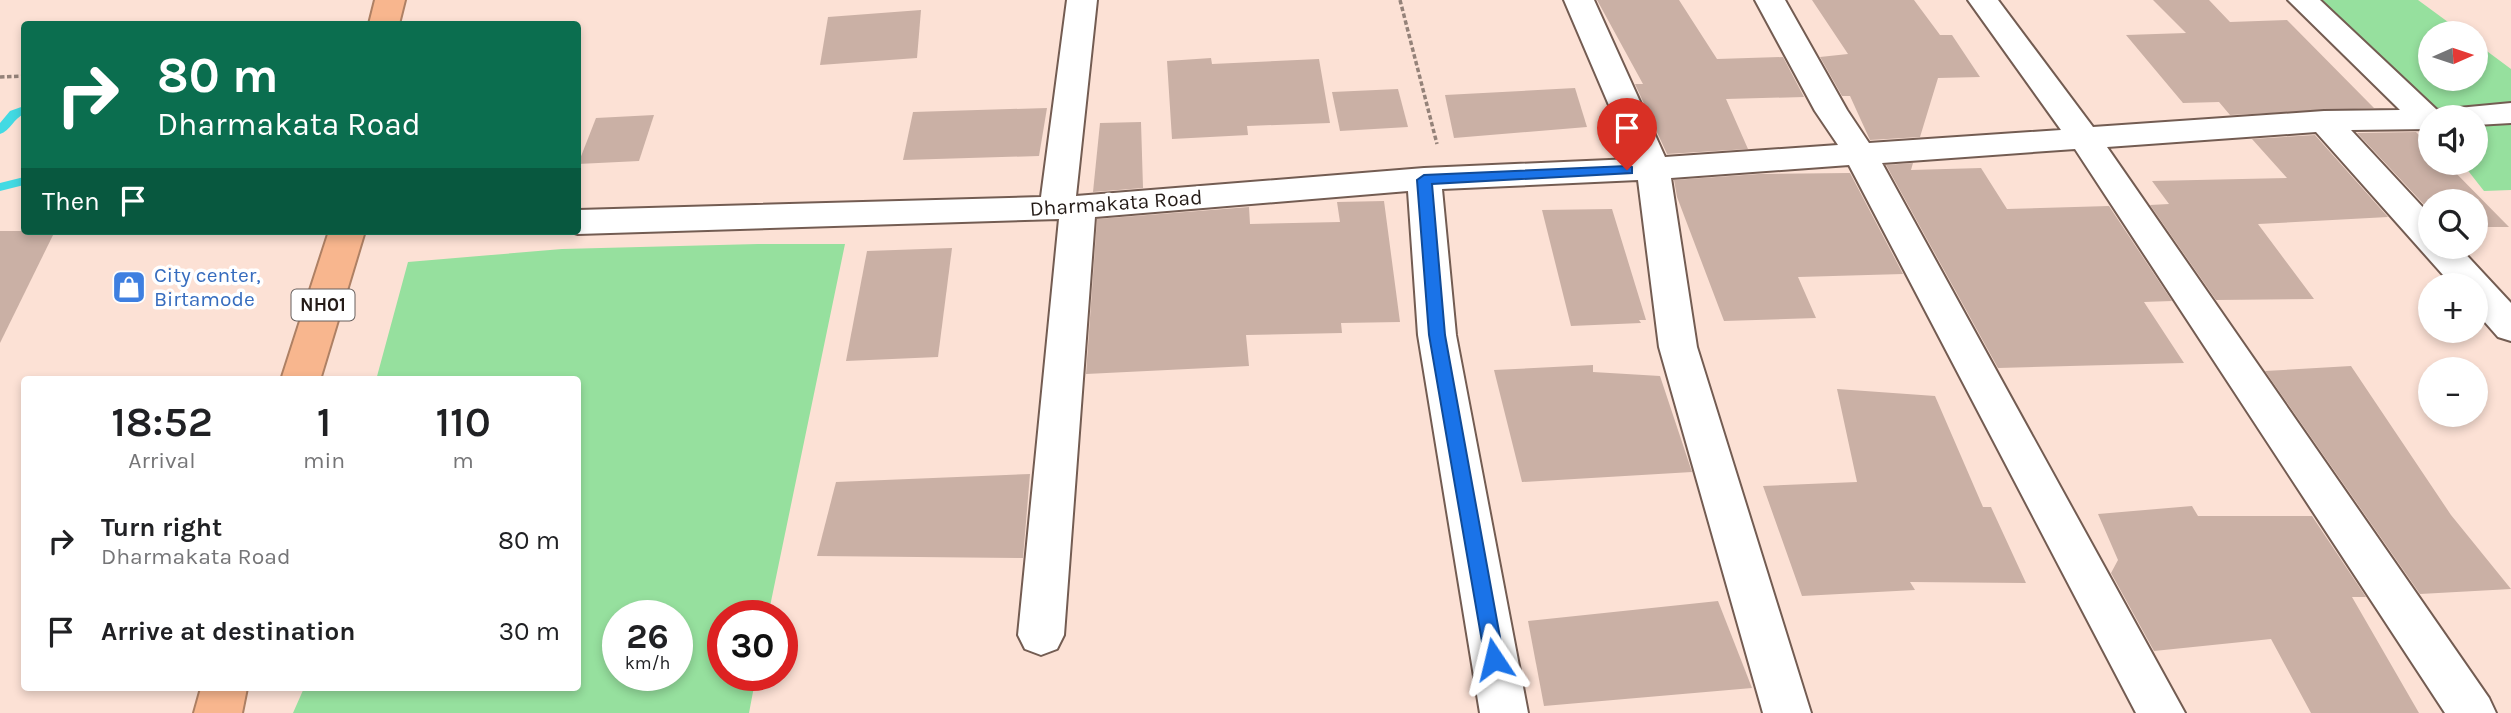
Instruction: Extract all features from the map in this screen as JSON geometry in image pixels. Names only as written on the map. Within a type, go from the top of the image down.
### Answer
[{"type":"highway","points":[[385,21],[390,0]]},
{"type":"highway","name":"NH01","points":[[301,376],[346,235]]},
{"type":"highway","points":[[218,713],[223,691]]},
{"type":"street","points":[[1041,635],[1082,0]]},
{"type":"street","points":[[1579,0],[1653,169],[1678,347],[1787,713]]},
{"type":"street","points":[[1770,0],[1830,111],[1860,154],[2161,713]]},
{"type":"street","points":[[1983,0],[2084,138],[2472,713]]},
{"type":"street","points":[[2303,0],[2421,105]]},
{"type":"street","name":"Dharmakata Road","points":[[2488,115],[2511,113]]},
{"type":"street","name":"Dharmakata Road","points":[[581,222],[1068,207],[1435,179],[1653,169],[2324,121],[2418,118]]},
{"type":"street","points":[[2324,121],[2418,224]]},
{"type":"street","points":[[1435,179],[1437,335],[1504,713]]},
{"type":"street","points":[[2450,259],[2462,273]]},
{"type":"street","points":[[2488,301],[2511,327]]},
{"type":"path","points":[[1400,0],[1435,179]]},
{"type":"path","points":[[0,77],[21,76]]},
{"type":"green space","points":[[2303,0],[2418,0],[2447,21],[2418,21],[2418,91],[2488,91],[2488,52],[2511,69],[2511,190],[2482,189],[2471,175],[2488,175],[2488,105],[2418,105]]},
{"type":"green space","points":[[845,244],[771,600],[707,600],[707,691],[753,691],[749,713],[293,713],[303,691],[581,691],[581,376],[377,376],[408,262],[562,249]]},
{"type":"building","points":[[1597,0],[1679,0],[1717,59],[1783,57],[1804,97],[1726,99],[1748,149],[1667,154],[1635,84],[1643,84]]},
{"type":"building","points":[[1812,0],[1914,0],[1940,35],[1952,35],[1980,77],[1938,78],[1920,137],[1870,140],[1850,96],[1842,96],[1820,57],[1848,54]]},
{"type":"building","points":[[2153,0],[2209,0],[2230,22],[2287,20],[2374,108],[2230,115],[2219,102],[2183,103],[2126,35],[2186,33]]},
{"type":"building","points":[[921,10],[917,58],[820,65],[828,17]]},
{"type":"building","points":[[1211,58],[1212,64],[1319,59],[1330,123],[1247,126],[1248,135],[1172,139],[1167,61]]},
{"type":"building","points":[[1575,88],[1587,127],[1454,138],[1445,95]]},
{"type":"building","points":[[1398,89],[1408,127],[1340,131],[1332,92]]},
{"type":"building","points":[[1047,108],[1039,156],[903,160],[913,112]]},
{"type":"building","points":[[654,115],[639,161],[581,164],[581,156],[596,118]]},
{"type":"building","points":[[1141,122],[1143,188],[1093,192],[1100,123]]},
{"type":"building","points":[[2416,132],[2418,175],[2458,175],[2472,189],[2418,189],[2418,198],[2357,133]]},
{"type":"building","points":[[2315,135],[2388,217],[2258,224],[2314,299],[2216,300],[2150,205],[2169,204],[2152,181],[2287,178],[2252,139]]},
{"type":"building","points":[[1913,163],[1911,170],[1981,168],[2007,209],[2109,206],[2172,301],[2144,302],[2184,363],[1998,368],[1886,165]]},
{"type":"building","points":[[1850,173],[1903,274],[1798,277],[1816,318],[1724,321],[1677,197],[1674,180],[1759,174]]},
{"type":"building","points":[[1384,201],[1400,322],[1341,323],[1342,333],[1246,335],[1249,366],[1086,374],[1097,219],[1249,207],[1250,224],[1340,222],[1337,202]]},
{"type":"building","points":[[2488,206],[2509,227],[2488,227]]},
{"type":"building","points":[[1612,209],[1646,320],[1639,320],[1641,323],[1571,326],[1542,210]]},
{"type":"building","points":[[0,231],[21,231],[21,235],[53,235],[0,343]]},
{"type":"building","points":[[952,248],[938,357],[846,361],[867,251]]},
{"type":"building","points":[[1593,365],[1593,372],[1660,376],[1692,472],[1522,482],[1494,370]]},
{"type":"building","points":[[2351,366],[2451,515],[2511,589],[2420,594],[2265,371]]},
{"type":"building","points":[[1837,389],[1935,396],[1983,507],[1991,507],[2026,583],[1910,582],[1915,590],[1802,596],[1763,486],[1857,482]]},
{"type":"building","points":[[1030,474],[1023,558],[817,556],[836,482]]},
{"type":"building","points":[[2192,506],[2198,516],[2312,516],[2366,597],[2352,597],[2419,713],[2311,713],[2271,639],[2154,651],[2111,573],[2118,560],[2098,514]]},
{"type":"building","points":[[1718,601],[1752,688],[1544,706],[1528,621]]},
{"type":"waterway","points":[[0,130],[14,114],[21,111]]},
{"type":"waterway","points":[[0,187],[21,182]]},
{"type":"place","name":"City center, Birtamode","points":[[129,287]]},
{"type":"route","points":[[1494,659],[1437,335],[1424,180],[1627,170]]}]
